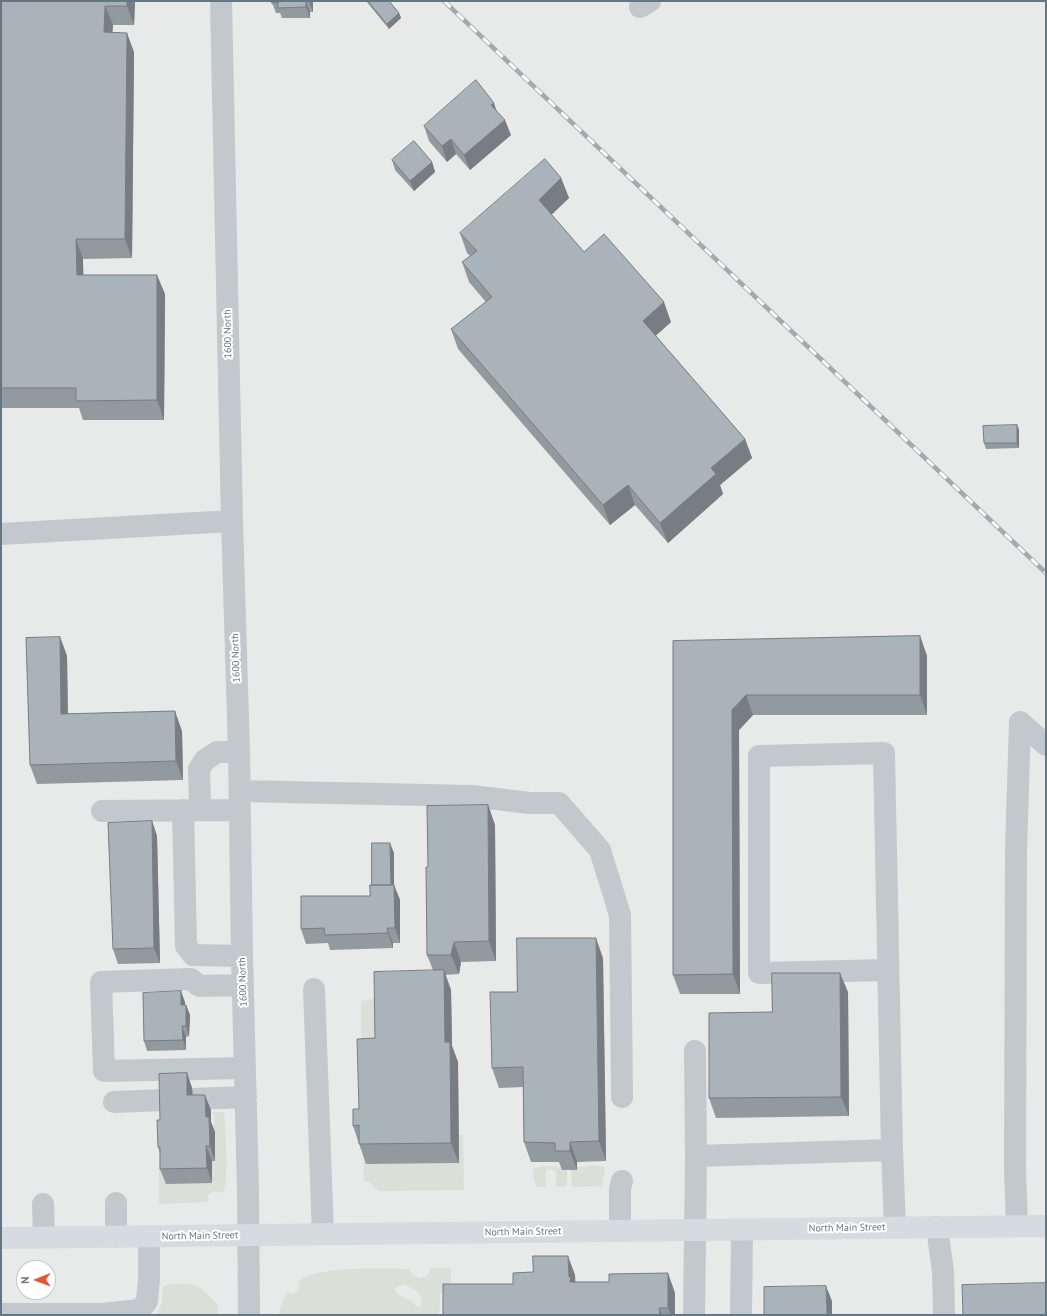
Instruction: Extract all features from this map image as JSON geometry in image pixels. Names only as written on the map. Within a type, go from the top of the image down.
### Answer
[{"type":"main road","name":"North Main Street","points":[[1,1238],[1046,1226]]},
{"type":"street","name":"1600 North","points":[[221,1],[232,521],[239,752],[249,1315]]},
{"type":"street","points":[[1,534],[232,521]]},
{"type":"street","points":[[1017,1226],[1015,1170],[1016,851],[1020,722],[1046,745]]},
{"type":"street","points":[[239,752],[217,752],[205,760],[199,769],[191,810],[186,946],[193,955],[242,956]]},
{"type":"street","points":[[888,970],[759,974],[759,756],[884,753],[895,1228]]},
{"type":"street","points":[[102,811],[191,810],[240,800],[472,796],[530,803],[558,804],[600,850],[620,915],[622,1097]]},
{"type":"street","points":[[243,985],[199,986],[191,979],[101,982],[104,1071],[245,1068]]},
{"type":"street","points":[[314,990],[323,1234]]},
{"type":"street","points":[[694,1315],[696,1156],[695,1051]]},
{"type":"street","points":[[193,1099],[246,1097]]},
{"type":"street","points":[[114,1102],[165,1100]]},
{"type":"street","points":[[696,1156],[892,1150]]},
{"type":"street","points":[[620,1231],[620,1189],[622,1181]]},
{"type":"street","points":[[116,1203],[116,1237]]},
{"type":"street","points":[[42,1204],[44,1237]]},
{"type":"street","points":[[937,1227],[943,1272],[944,1315]]},
{"type":"street","points":[[741,1315],[742,1230]]},
{"type":"street","points":[[1,1314],[102,1314],[140,1310],[147,1301],[149,1279],[148,1237]]},
{"type":"shaded area","points":[[1,1],[1046,1],[1046,1315],[1,1315]]},
{"type":"shaded area","points":[[361,1000],[377,1000],[382,1052],[361,1050]]},
{"type":"shaded area","points":[[211,1112],[224,1112],[226,1179],[222,1193],[214,1191],[208,1195],[208,1202],[159,1204],[159,1152],[163,1151],[212,1183],[212,1161],[215,1161],[215,1132],[211,1130],[215,1121],[214,1115]]},
{"type":"shaded area","points":[[458,1135],[463,1135],[464,1190],[380,1191],[370,1183],[364,1181],[363,1145],[367,1164],[458,1163]]},
{"type":"shaded area","points":[[592,1165],[605,1167],[602,1186],[572,1187],[571,1170],[577,1170],[577,1167]]},
{"type":"shaded area","points":[[544,1166],[567,1170],[567,1186],[556,1187],[556,1172],[552,1169],[547,1170],[545,1175],[546,1187],[536,1187],[532,1169]]},
{"type":"shaded area","points":[[430,1268],[451,1268],[451,1293],[440,1294],[440,1310],[437,1315],[279,1315],[286,1295],[289,1292],[293,1295],[300,1288],[298,1282],[307,1277],[320,1273],[350,1269],[409,1269],[411,1273],[421,1278],[427,1276]],"holes":[[[402,1285],[416,1291],[421,1297],[422,1304],[418,1307],[412,1301],[397,1294],[395,1288]]]},
{"type":"shaded area","points":[[170,1284],[197,1286],[217,1304],[218,1315],[157,1315],[162,1302],[163,1287]]},
{"type":"building","points":[[1,1],[127,1],[127,6],[105,6],[104,32],[127,33],[125,239],[76,239],[77,275],[157,275],[157,400],[76,401],[76,388],[1,388]]},
{"type":"building","points":[[272,1],[309,1],[306,2],[306,7],[278,8],[278,2],[272,3]]},
{"type":"building","points":[[368,1],[389,1],[399,13],[387,24]]},
{"type":"building","points":[[476,80],[494,103],[491,105],[505,120],[464,155],[451,139],[442,146],[424,126]]},
{"type":"building","points":[[414,141],[432,162],[410,181],[392,160]]},
{"type":"building","points":[[545,159],[561,178],[539,200],[584,252],[604,234],[664,302],[643,321],[745,439],[711,468],[716,474],[660,523],[628,485],[603,505],[451,329],[492,297],[462,262],[477,251],[460,233]]},
{"type":"building","points":[[1017,425],[1017,443],[984,443],[983,426]]},
{"type":"building","points":[[920,636],[920,695],[746,695],[732,710],[733,974],[673,975],[673,641]]},
{"type":"building","points":[[60,637],[61,714],[175,711],[176,761],[30,765],[26,638]]},
{"type":"building","points":[[488,805],[489,941],[454,942],[451,955],[427,955],[427,806]]},
{"type":"building","points":[[152,821],[154,948],[113,949],[108,823]]},
{"type":"building","points":[[372,843],[390,843],[391,885],[372,885]]},
{"type":"building","points":[[370,885],[394,885],[395,928],[387,928],[388,933],[325,935],[324,928],[301,929],[301,896],[370,896]]},
{"type":"building","points":[[517,938],[596,938],[599,1141],[570,1142],[570,1151],[555,1151],[555,1143],[524,1142],[523,1067],[492,1068],[490,992],[517,992]]},
{"type":"building","points":[[444,970],[445,1042],[450,1042],[451,1143],[359,1144],[359,1125],[353,1126],[353,1109],[359,1109],[357,1039],[375,1038],[374,972]]},
{"type":"building","points":[[772,973],[840,973],[841,1097],[709,1098],[709,1013],[772,1012]]},
{"type":"building","points":[[181,991],[181,1005],[186,1005],[186,1026],[182,1026],[183,1040],[144,1041],[143,993]]},
{"type":"building","points":[[187,1073],[187,1095],[205,1095],[206,1117],[209,1117],[210,1146],[206,1146],[207,1168],[160,1169],[160,1147],[158,1147],[157,1120],[160,1120],[159,1074]]},
{"type":"building","points":[[533,1256],[568,1256],[569,1277],[571,1277],[570,1282],[609,1282],[609,1274],[668,1273],[668,1308],[659,1308],[660,1315],[443,1315],[443,1284],[513,1284],[513,1273],[533,1272]]},
{"type":"building","points":[[1046,1283],[1046,1315],[963,1315],[962,1285]]},
{"type":"building","points":[[826,1286],[827,1315],[764,1315],[764,1287]]},
{"type":"railway","points":[[444,1],[1046,573]]}]
